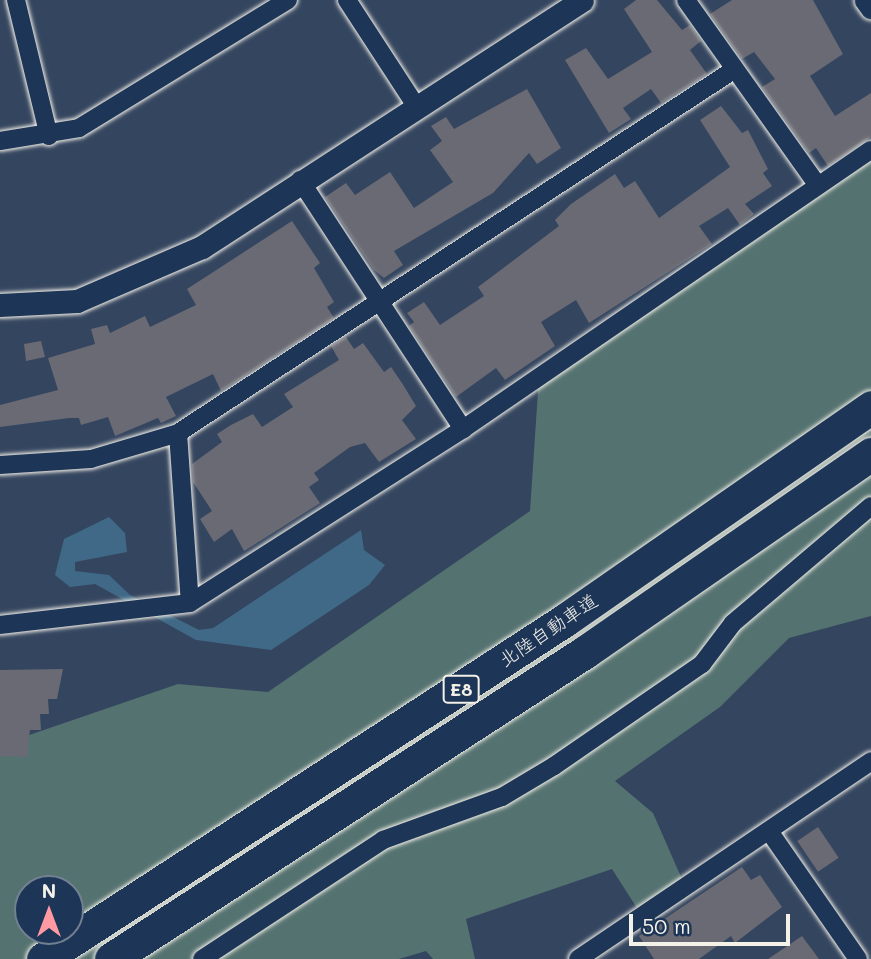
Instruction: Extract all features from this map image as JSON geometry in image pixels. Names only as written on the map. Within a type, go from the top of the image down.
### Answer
[{"type":"highway","name":"北陸自動車道","points":[[43,959],[565,620],[871,407]]},
{"type":"highway","name":"北陸自動車道","points":[[111,959],[584,652],[871,454]]},
{"type":"street","points":[[0,141],[49,136],[79,128],[288,0]]},
{"type":"street","points":[[347,0],[416,106]]},
{"type":"street","points":[[0,305],[77,301],[131,282],[202,247],[300,180],[582,0]]},
{"type":"street","points":[[686,0],[817,184]]},
{"type":"street","points":[[866,0],[871,7]]},
{"type":"street","points":[[18,1],[49,136]]},
{"type":"street","points":[[0,465],[91,459],[177,433],[735,69]]},
{"type":"street","points":[[0,625],[190,603],[463,429],[817,184],[871,150]]},
{"type":"street","points":[[300,180],[463,429]]},
{"type":"street","points":[[177,433],[190,603]]},
{"type":"street","points":[[202,959],[383,840],[502,797],[554,766],[702,664],[733,623],[871,506]]},
{"type":"street","points":[[578,959],[871,761]]},
{"type":"street","points":[[769,831],[858,959]]},
{"type":"green space","points":[[871,150],[871,616],[789,638],[720,707],[615,781],[653,813],[685,886],[642,916],[612,869],[466,919],[475,959],[433,959],[426,951],[399,959],[0,959],[0,745],[178,684],[268,692],[530,511],[539,376]]},
{"type":"water","points":[[109,517],[125,533],[127,552],[75,562],[75,571],[109,575],[130,595],[199,630],[213,628],[361,530],[364,550],[385,565],[369,585],[271,650],[196,640],[95,584],[70,587],[55,575],[64,539]]},
{"type":"building","points":[[636,0],[657,0],[682,30],[690,25],[701,41],[690,50],[707,74],[661,103],[651,89],[623,108],[631,119],[609,133],[565,60],[586,48],[608,79],[652,52],[624,9]]},
{"type":"building","points":[[732,0],[813,0],[843,54],[810,76],[835,116],[871,93],[871,137],[828,166],[816,148],[809,153],[762,87],[775,79],[754,52],[742,59],[710,14]]},
{"type":"building","points":[[527,89],[561,148],[537,164],[529,153],[493,193],[394,251],[403,265],[384,278],[374,270],[325,197],[346,183],[355,195],[390,172],[414,208],[453,182],[430,150],[442,141],[431,126],[446,117],[454,129]]},
{"type":"building","points":[[721,106],[742,133],[748,130],[768,169],[763,173],[772,186],[745,204],[754,214],[740,225],[728,208],[699,226],[712,244],[589,323],[576,300],[541,322],[555,346],[505,380],[496,368],[456,397],[409,326],[414,322],[407,313],[424,302],[440,325],[484,296],[478,287],[559,226],[555,220],[571,204],[615,174],[624,188],[635,181],[659,218],[730,167],[700,120]]},
{"type":"building","points":[[292,221],[320,263],[314,268],[334,302],[327,307],[334,318],[221,391],[213,374],[166,397],[176,416],[161,423],[158,418],[115,436],[108,417],[81,425],[79,418],[69,418],[0,427],[0,405],[58,390],[48,358],[95,344],[91,329],[107,325],[110,333],[145,316],[150,327],[196,305],[187,289]]},
{"type":"building","points":[[346,337],[354,349],[363,343],[384,372],[391,367],[402,383],[416,406],[402,420],[416,439],[379,462],[365,443],[350,447],[314,473],[319,480],[309,487],[320,503],[244,551],[232,529],[214,542],[200,519],[212,511],[193,482],[192,464],[222,442],[217,434],[231,425],[253,414],[262,427],[293,407],[284,394],[339,360],[331,346]]},
{"type":"building","points":[[41,341],[45,357],[26,361],[24,344]]},
{"type":"building","points":[[63,669],[57,699],[48,699],[49,714],[40,714],[41,730],[30,730],[27,757],[0,756],[0,670]]},
{"type":"building","points":[[818,827],[839,858],[818,872],[797,841]]},
{"type":"building","points":[[742,867],[751,880],[760,875],[782,907],[735,943],[731,936],[699,959],[654,959],[639,936]]},
{"type":"building","points":[[802,936],[819,959],[768,959]]}]
